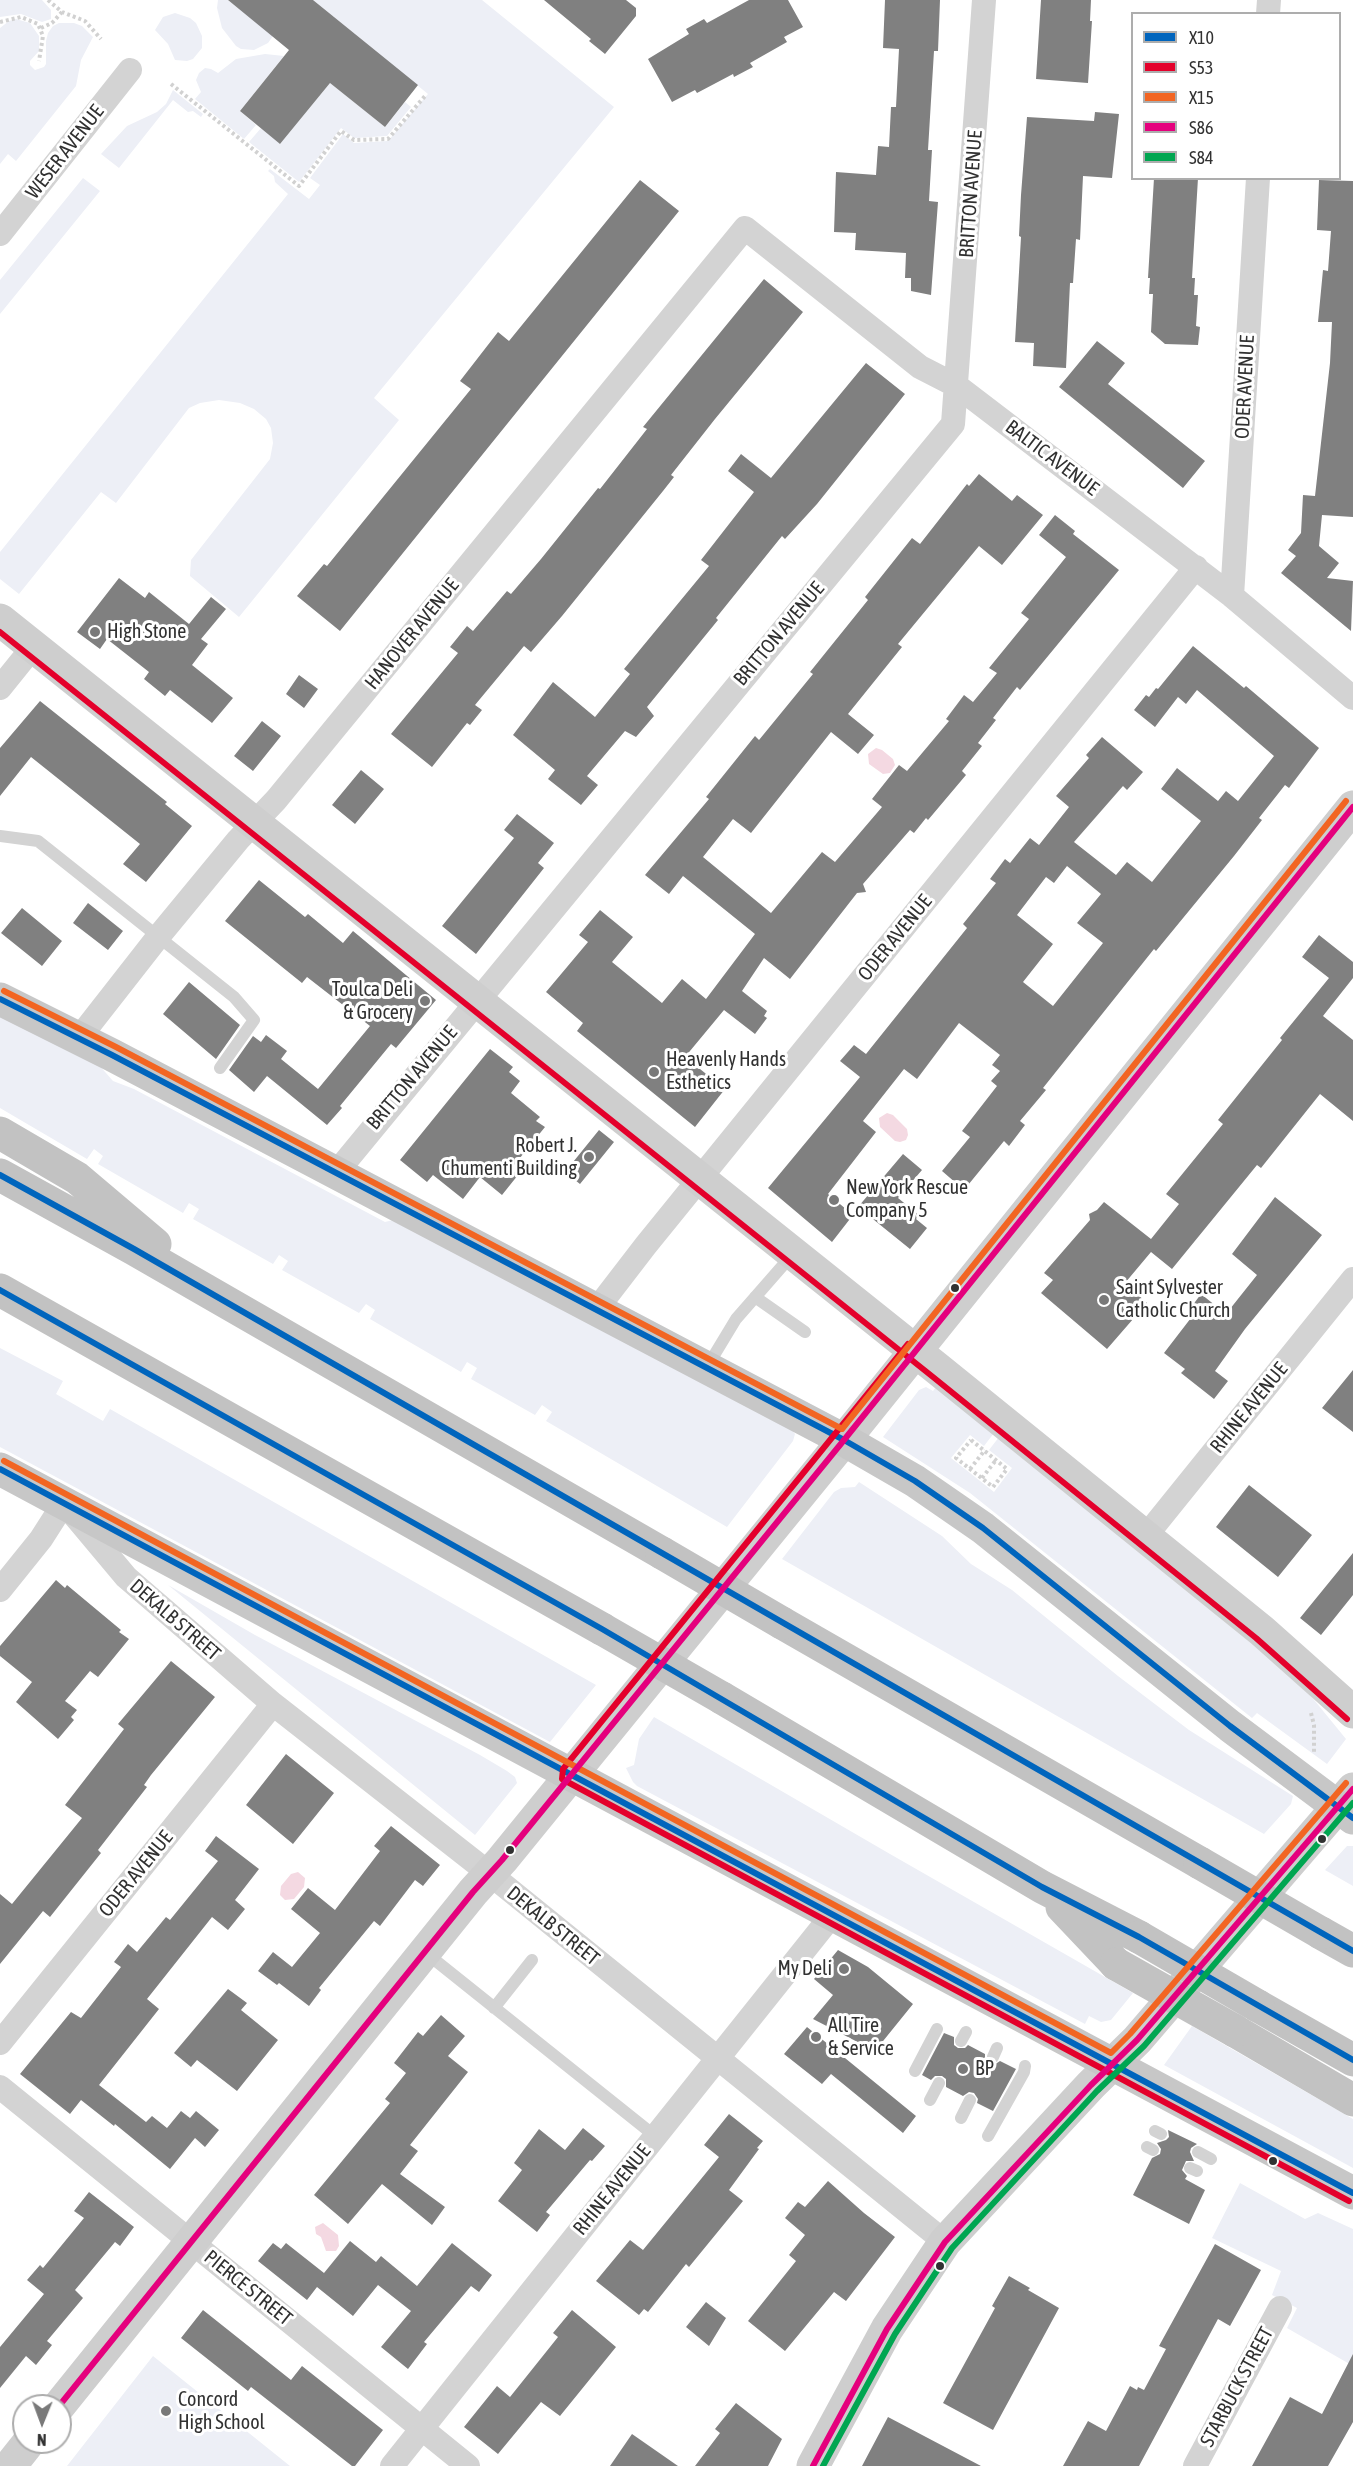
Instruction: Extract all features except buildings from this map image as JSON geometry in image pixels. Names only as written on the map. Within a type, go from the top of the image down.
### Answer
[{"type":"highway","points":[[0,1133],[77,1178],[216,1296]]},
{"type":"highway","points":[[0,1175],[216,1296],[1353,1951]]},
{"type":"highway","points":[[4,1294],[602,1629],[1042,1887],[1139,1937],[1353,2060]]},
{"type":"highway","points":[[1042,1887],[1116,1964],[1353,2100]]},
{"type":"main road","points":[[0,620],[915,1350],[1262,1631],[1353,1712]]},
{"type":"main road","points":[[68,2394],[425,1952],[844,1440],[1353,807]]},
{"type":"main road","points":[[0,999],[79,1038],[844,1440],[915,1481],[983,1528],[1230,1726],[1348,1805],[1137,2040],[945,2242],[886,2329],[813,2466]]},
{"type":"main road","points":[[0,1469],[1353,2193]]},
{"type":"main road","points":[[10,2466],[20,2454]]},
{"type":"street","name":"BRITTON AVENUE","points":[[336,1173],[953,424],[984,0]]},
{"type":"street","name":"WESER AVENUE","points":[[0,234],[130,70]]},
{"type":"street","name":"ODER AVENUE","points":[[1232,596],[1258,180]]},
{"type":"street","name":"BALTIC AVENUE","points":[[745,228],[920,367],[957,386],[1196,567],[1353,698]]},
{"type":"street","name":"HANOVER AVENUE","points":[[79,1038],[158,937],[284,791],[745,228]]},
{"type":"street","name":"ODER AVENUE","points":[[596,1310],[1196,567]]},
{"type":"street","points":[[0,688],[33,647]]},
{"type":"street","name":"RHINE AVENUE","points":[[1145,1537],[1353,1279]]},
{"type":"street","points":[[0,1590],[41,1539],[64,1503]]},
{"type":"street","name":"DEKALB STREET","points":[[64,1503],[126,1578],[273,1704],[490,1874],[945,2242]]},
{"type":"street","name":"ODER AVENUE","points":[[0,2043],[273,1704]]},
{"type":"street","name":"RHINE AVENUE","points":[[392,2466],[833,1914]]},
{"type":"street","name":"PIERCE STREET","points":[[0,2087],[468,2466]]},
{"type":"street","name":"STARBUCK STREET","points":[[1195,2466],[1280,2308]]},
{"type":"lane","points":[[0,836],[38,841],[234,997],[254,1020],[220,1068]]},
{"type":"lane","points":[[707,1368],[736,1319],[794,1253]]},
{"type":"lane","points":[[755,1298],[805,1332]]},
{"type":"lane","points":[[425,1952],[655,2136]]},
{"type":"lane","points":[[494,2008],[532,1960]]},
{"type":"lane","points":[[915,2071],[938,2029]]},
{"type":"lane","points":[[988,2136],[1024,2072],[1025,2066]]},
{"type":"lane","points":[[930,2100],[939,2084]]},
{"type":"lane","points":[[961,2118],[970,2100]]},
{"type":"lane","points":[[1198,2152],[1211,2159]]},
{"type":"path","points":[[48,0],[62,12],[85,21],[101,39]]},
{"type":"path","points":[[41,28],[52,22],[62,12]]},
{"type":"path","points":[[0,22],[21,17],[38,24],[41,28],[43,44],[39,61]]},
{"type":"path","points":[[171,84],[299,186],[341,131],[354,140],[388,139],[425,96]]},
{"type":"path","points":[[970,1440],[996,1460],[1007,1468],[993,1487],[956,1458],[970,1440]]},
{"type":"path","points":[[970,1469],[991,1443]]},
{"type":"path","points":[[982,1479],[996,1460]]},
{"type":"shaded area","points":[[0,0],[42,0],[51,10],[51,19],[42,22],[21,14],[0,17]]},
{"type":"shaded area","points":[[218,0],[228,0],[273,36],[268,43],[254,50],[241,49],[236,46],[222,28],[217,8]]},
{"type":"shaded area","points":[[313,0],[482,0],[614,107],[374,398],[399,420],[239,617],[190,576],[191,560],[270,459],[273,443],[271,428],[266,419],[254,409],[240,403],[219,400],[200,403],[189,408],[116,503],[101,492],[19,594],[0,579],[0,552],[288,194],[275,182],[274,176],[268,171],[270,169],[309,199],[320,185],[310,178],[343,134],[354,143],[388,141],[428,94]]},
{"type":"shaded area","points":[[175,13],[190,18],[196,23],[202,36],[202,48],[193,59],[187,61],[175,60],[168,44],[155,30],[163,17]]},
{"type":"shaded area","points":[[16,19],[30,23],[39,36],[39,51],[30,61],[30,65],[35,70],[46,64],[46,41],[53,26],[59,23],[74,23],[82,26],[93,37],[81,60],[76,86],[16,161],[8,154],[0,164],[0,28]]},
{"type":"shaded area","points":[[265,54],[284,56],[240,111],[256,125],[244,139],[195,99],[201,92],[196,80],[205,68],[218,73],[236,59]]},
{"type":"shaded area","points":[[330,83],[385,127],[405,102],[411,107],[387,136],[354,138],[341,128],[299,182],[249,142],[261,128],[280,144]]},
{"type":"shaded area","points":[[173,90],[203,114],[201,117],[193,111],[188,112],[173,100],[119,168],[101,154],[127,126],[157,112],[166,104]]},
{"type":"shaded area","points":[[83,178],[100,191],[0,314],[0,280]]},
{"type":"shaded area","points":[[876,748],[893,759],[895,765],[890,773],[883,774],[869,764],[868,754]]},
{"type":"shaded area","points":[[0,1015],[99,1065],[113,1081],[134,1089],[385,1222],[393,1220],[792,1430],[795,1434],[793,1441],[727,1527],[546,1421],[552,1412],[542,1405],[535,1415],[471,1379],[477,1368],[467,1362],[461,1372],[370,1319],[375,1310],[366,1304],[359,1313],[282,1270],[288,1261],[279,1255],[273,1264],[193,1219],[199,1209],[189,1203],[183,1213],[98,1164],[103,1156],[94,1149],[87,1159],[0,1108]]},
{"type":"shaded area","points":[[887,1113],[893,1115],[907,1129],[906,1140],[895,1141],[880,1127],[879,1118]]},
{"type":"shaded area","points":[[0,1348],[63,1381],[56,1394],[103,1421],[110,1409],[596,1685],[550,1742],[0,1447]]},
{"type":"shaded area","points":[[926,1387],[933,1391],[936,1387],[994,1433],[984,1446],[970,1435],[951,1458],[994,1492],[1012,1468],[989,1450],[999,1437],[1273,1657],[1306,1690],[1346,1739],[1327,1764],[1257,1713],[1252,1718],[970,1493],[883,1437],[919,1390]]},
{"type":"shaded area","points":[[859,1482],[942,1536],[971,1564],[1012,1590],[1189,1730],[1293,1796],[1291,1804],[1264,1834],[782,1559],[834,1492],[841,1488],[855,1487]]},
{"type":"shaded area","points":[[168,1585],[255,1635],[480,1755],[515,1777],[517,1783],[475,1835]]},
{"type":"shaded area","points":[[654,1717],[1133,1993],[1111,2020],[1101,2022],[1089,2016],[1085,2024],[637,1786],[626,1768],[634,1765],[639,1739]]},
{"type":"shaded area","points":[[1347,1846],[1353,1846],[1353,1886],[1325,1870]]},
{"type":"shaded area","points":[[298,1872],[305,1878],[304,1887],[294,1899],[285,1900],[280,1895],[281,1886],[291,1874]]},
{"type":"shaded area","points":[[1192,2026],[1353,2119],[1353,2168],[1164,2065]]},
{"type":"shaded area","points":[[1240,2183],[1305,2219],[1318,2213],[1353,2229],[1353,2366],[1287,2328],[1297,2308],[1272,2295],[1281,2271],[1212,2238]]},
{"type":"shaded area","points":[[323,2223],[338,2235],[339,2246],[336,2251],[326,2251],[321,2237],[316,2234],[315,2227]]},
{"type":"shaded area","name":"Concord High School","points":[[153,2356],[290,2466],[67,2466]]},
{"type":"transit line","name":"S53","points":[[0,632],[933,1377],[1256,1638],[1347,1719]]},
{"type":"transit line","name":"X15","points":[[4,991],[116,1047],[842,1429],[1346,801]]},
{"type":"transit line","name":"S86","points":[[69,2394],[473,1892],[502,1860],[844,1440],[1353,807]]},
{"type":"transit line","name":"X10","points":[[0,999],[112,1055],[844,1440],[915,1481],[983,1528],[1230,1726],[1353,1818]]},
{"type":"transit line","name":"X10","points":[[0,1175],[134,1249],[1353,1951]]},
{"type":"transit line","name":"X10","points":[[0,1290],[602,1629],[1042,1887],[1139,1937],[1353,2060]]},
{"type":"transit line","name":"S53","points":[[908,1344],[563,1769],[562,1779],[1349,2201]]},
{"type":"transit line","name":"X15","points":[[4,1461],[1111,2053],[1130,2034],[1346,1783]]},
{"type":"transit line","name":"X10","points":[[0,1469],[1353,2193]]},
{"type":"transit line","name":"S86","points":[[813,2466],[887,2329],[945,2242],[1091,2085],[1137,2040],[1353,1789]]},
{"type":"transit line","name":"S84","points":[[823,2466],[895,2334],[952,2248],[1097,2091],[1144,2046],[1353,1803]]},
{"type":"place","name":"High Stone","points":[[95,632]]},
{"type":"place","name":"Toulca Deli & Grocery","points":[[425,1001]]},
{"type":"place","name":"Heavenly Hands Esthetics","points":[[654,1072]]},
{"type":"place","name":"Robert J. Chumenti Building","points":[[589,1157]]},
{"type":"place","name":"New York Rescue Company 5","points":[[834,1200]]},
{"type":"place","name":"Saint Sylvester Catholic Church","points":[[1104,1300]]},
{"type":"place","name":"My Deli","points":[[844,1969]]},
{"type":"place","name":"All Tire & Service","points":[[816,2037]]},
{"type":"place","name":"BP","points":[[963,2069]]},
{"type":"place","name":"Concord High School","points":[[166,2411]]}]
